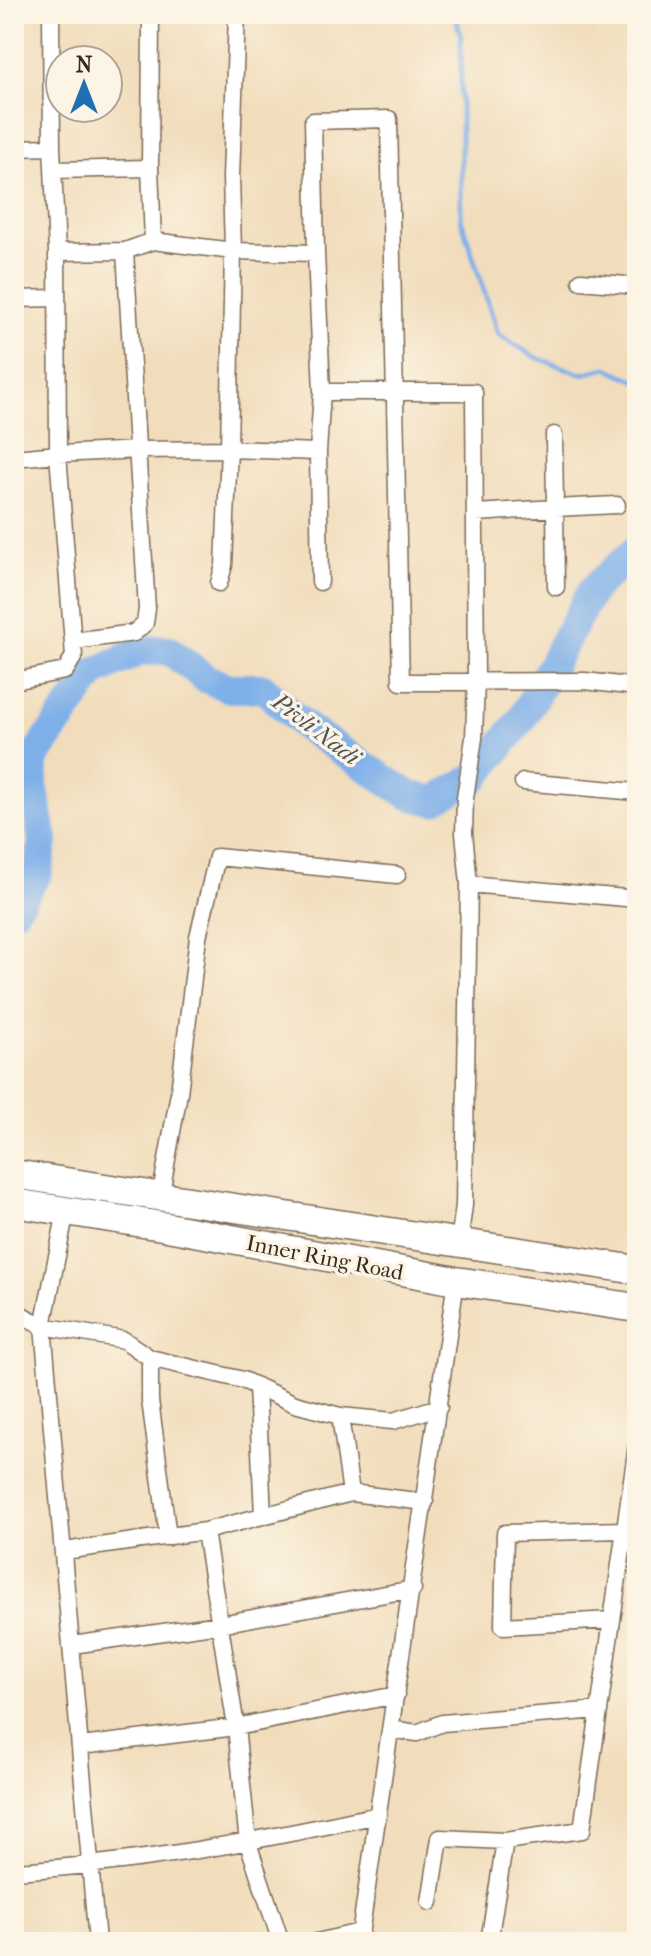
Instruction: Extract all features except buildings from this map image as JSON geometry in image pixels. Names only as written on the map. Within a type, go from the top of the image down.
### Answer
[{"type":"highway","name":"Inner Ring Road","points":[[14,1174],[637,1270]]},
{"type":"highway","name":"Inner Ring Road","points":[[14,1203],[162,1226],[456,1281],[637,1308]]},
{"type":"street","points":[[14,681],[65,671],[74,656],[58,454],[51,14]]},
{"type":"street","points":[[151,14],[153,241]]},
{"type":"street","points":[[219,583],[224,565],[229,449],[233,251],[231,177],[237,14]]},
{"type":"street","points":[[320,582],[318,452],[322,392],[313,121],[389,119],[401,682],[585,681],[637,687]]},
{"type":"street","points":[[14,148],[52,147]]},
{"type":"street","points":[[53,170],[150,168]]},
{"type":"street","points":[[57,252],[125,251],[153,241],[233,251],[316,253]]},
{"type":"street","points":[[73,641],[134,633],[145,623],[147,609],[125,251]]},
{"type":"street","points":[[581,281],[637,286]]},
{"type":"street","points":[[14,299],[57,298]]},
{"type":"street","points":[[322,392],[474,392],[476,681],[474,738],[465,798],[464,833],[469,884],[464,1205],[459,1243]]},
{"type":"street","points":[[554,435],[556,587]]},
{"type":"street","points":[[14,458],[139,450],[318,452]]},
{"type":"street","points":[[476,513],[617,505]]},
{"type":"street","points":[[523,782],[637,792]]},
{"type":"street","points":[[160,1198],[179,1093],[198,937],[217,857],[397,875]]},
{"type":"street","points":[[469,884],[637,899]]},
{"type":"street","points":[[66,1211],[43,1326],[97,1942]]},
{"type":"street","points":[[317,1942],[360,1937],[456,1281]]},
{"type":"street","points":[[14,1311],[43,1326],[124,1340],[150,1358],[243,1380],[295,1404],[340,1416],[393,1421],[439,1407]]},
{"type":"street","points":[[150,1358],[150,1400],[168,1537]]},
{"type":"street","points":[[257,1386],[263,1516]]},
{"type":"street","points":[[340,1416],[351,1493]]},
{"type":"street","points":[[430,1902],[440,1838],[505,1841],[582,1830],[637,1445]]},
{"type":"street","points":[[64,1551],[205,1531],[351,1493],[425,1502]]},
{"type":"street","points":[[612,1620],[503,1626],[505,1533],[624,1530]]},
{"type":"street","points":[[205,1531],[236,1727],[248,1843],[281,1942]]},
{"type":"street","points":[[72,1645],[220,1624],[413,1589]]},
{"type":"street","points":[[81,1746],[236,1727],[396,1695]]},
{"type":"street","points":[[391,1729],[417,1733],[442,1723],[599,1710]]},
{"type":"street","points":[[14,1871],[91,1866],[248,1843],[378,1815]]},
{"type":"street","points":[[489,1942],[505,1841]]},
{"type":"waterway","points":[[455,14],[461,37],[461,219],[498,334],[535,357],[581,374],[607,368],[637,381]]},
{"type":"waterway","name":"Pivli Nadi","points":[[14,910],[38,872],[43,841],[33,785],[33,759],[94,673],[140,651],[169,650],[205,678],[229,688],[263,688],[307,728],[409,795],[433,801],[476,777],[522,719],[593,589],[637,549]]}]
